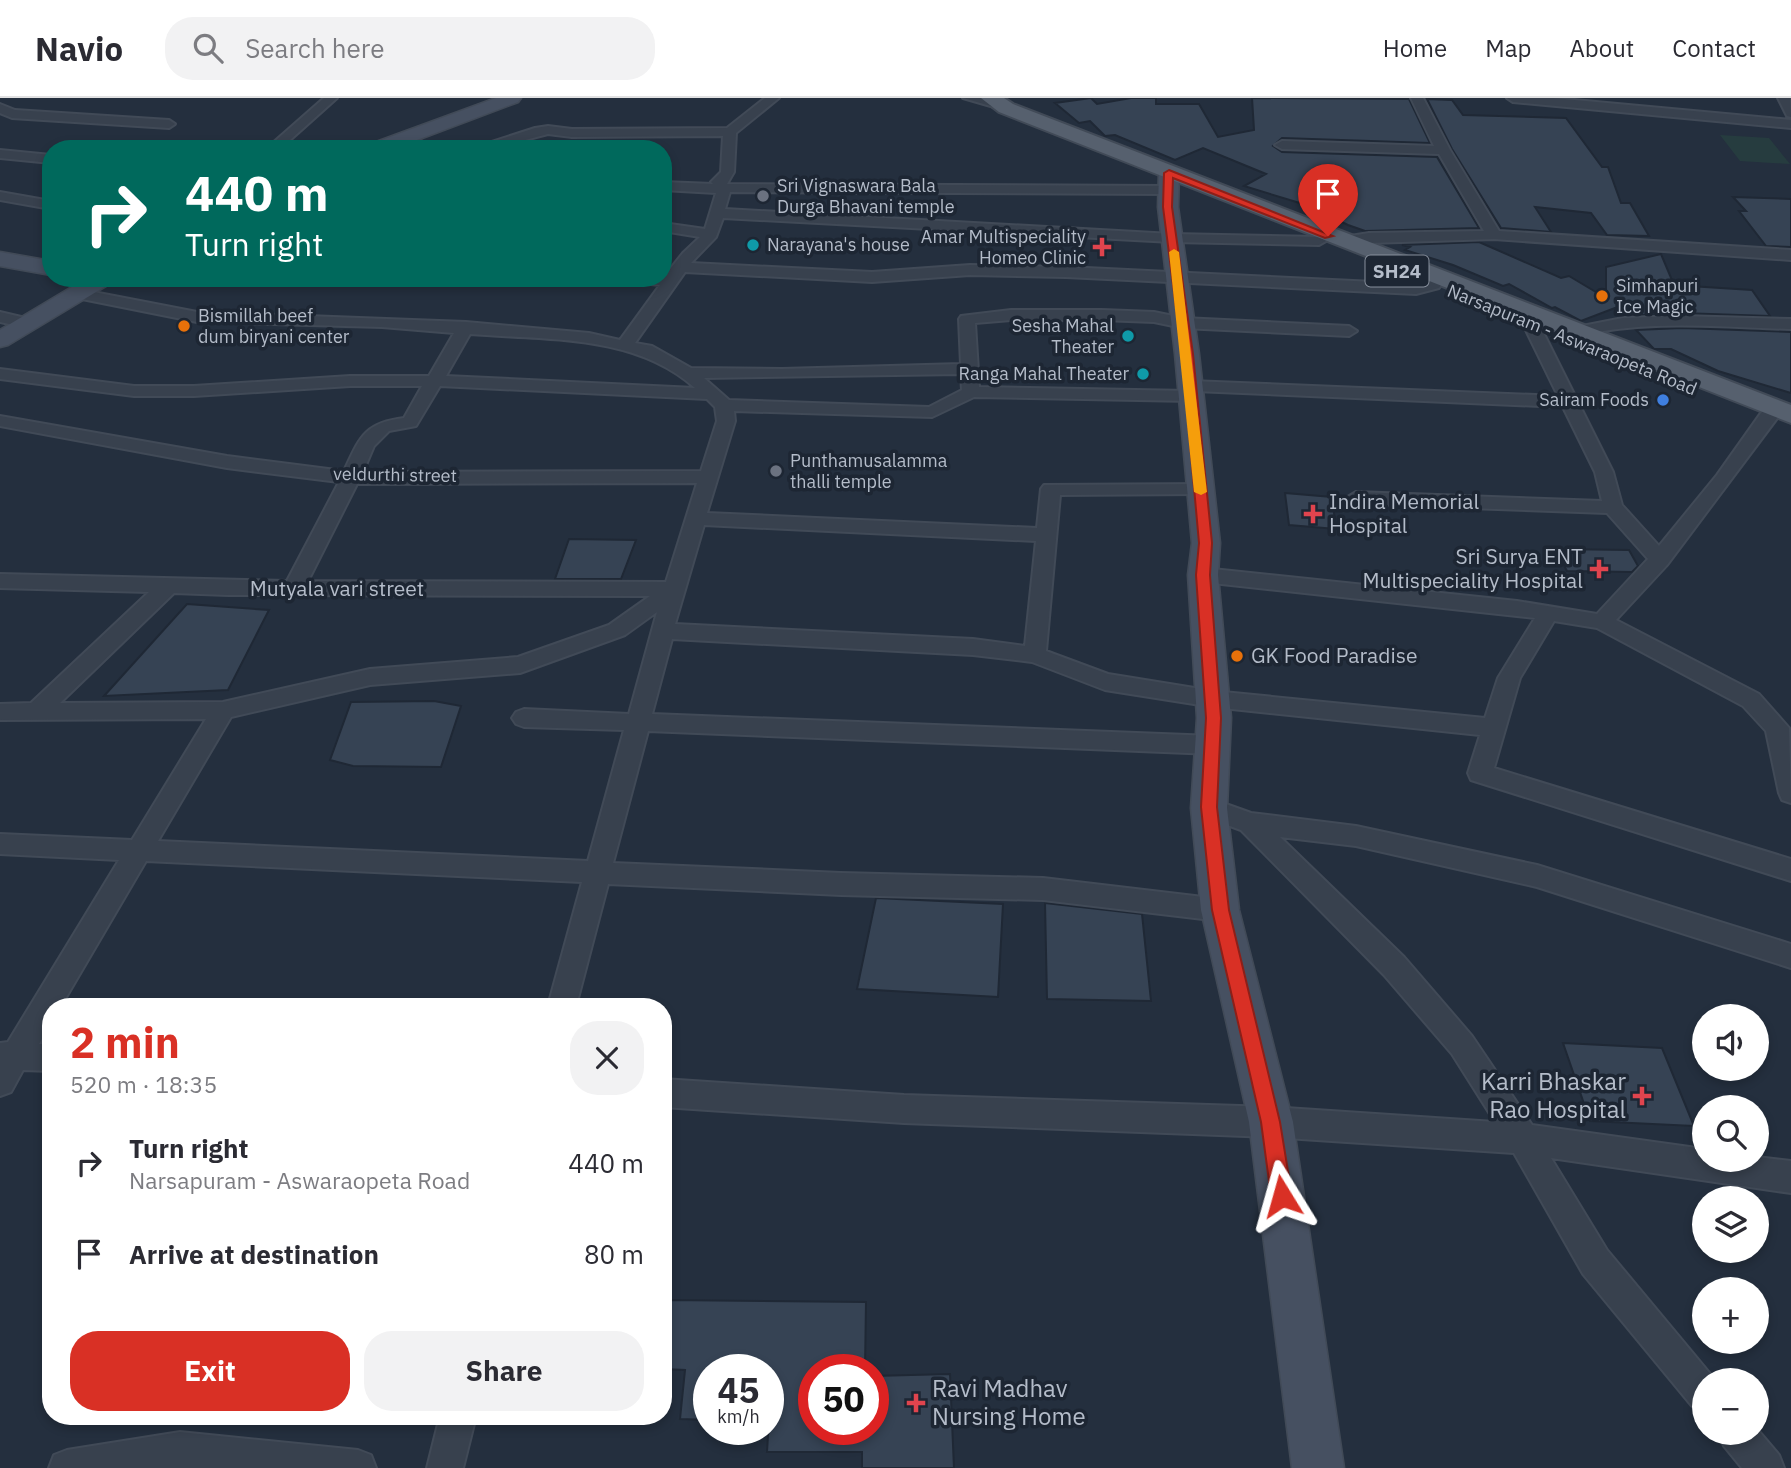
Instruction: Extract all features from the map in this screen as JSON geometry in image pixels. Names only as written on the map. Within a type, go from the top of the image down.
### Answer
[{"type":"main road","points":[[402,139],[512,98]]},
{"type":"main road","name":"Narsapuram - Aswaraopeta Road","points":[[999,102],[1017,118],[1168,181],[1573,332],[1781,417]]},
{"type":"main road","points":[[1168,181],[1206,543],[1203,575],[1213,699],[1209,807],[1220,910],[1270,1122],[1318,1468]]},
{"type":"main road","name":"Narsapuram - Aswaraopeta Road","points":[[1331,241],[1531,324],[1781,417]]},
{"type":"main road","points":[[0,259],[42,266]]},
{"type":"main road","points":[[0,340],[89,287]]},
{"type":"street","points":[[14,98],[0,108],[12,114],[169,124]]},
{"type":"street","points":[[282,140],[331,98]]},
{"type":"street","points":[[510,140],[548,130],[572,133],[730,132],[773,98]]},
{"type":"street","points":[[969,98],[999,102]]},
{"type":"street","points":[[1417,98],[1443,150],[1494,236]]},
{"type":"street","points":[[1513,98],[1791,124]]},
{"type":"street","points":[[1784,98],[1791,113]]},
{"type":"street","points":[[672,278],[711,234],[724,189],[718,181],[730,170],[726,153],[730,132]]},
{"type":"street","points":[[1282,145],[1443,150]]},
{"type":"street","points":[[0,154],[42,158]]},
{"type":"street","points":[[672,186],[724,189],[1168,181]]},
{"type":"street","points":[[0,196],[42,203]]},
{"type":"street","points":[[719,213],[1172,238],[1331,241],[1396,236],[1494,236],[1791,255]]},
{"type":"street","points":[[672,228],[711,234]]},
{"type":"street","points":[[672,274],[872,277],[970,270],[1416,289],[1433,285]]},
{"type":"street","points":[[625,345],[666,287]]},
{"type":"street","points":[[78,294],[197,317],[466,327],[589,338],[646,350],[688,373],[717,399],[726,421],[674,589],[564,998]]},
{"type":"street","points":[[971,392],[967,319],[1011,315],[1102,315],[1154,317],[1183,323],[1349,331]]},
{"type":"street","points":[[0,317],[28,323]]},
{"type":"street","points":[[1573,332],[1591,326],[1658,322],[1791,324]]},
{"type":"street","points":[[1531,324],[1604,472],[1613,507],[1660,559]]},
{"type":"street","points":[[294,588],[366,444],[383,426],[410,422],[466,327]]},
{"type":"street","points":[[688,373],[782,374],[970,369]]},
{"type":"street","points":[[0,374],[134,391],[194,391],[350,381],[434,381],[932,412],[971,392],[1191,391],[1570,402]]},
{"type":"street","points":[[1602,622],[1660,559],[1725,478],[1781,417]]},
{"type":"street","name":"veldurthi street","points":[[0,421],[227,462],[350,478],[710,477]]},
{"type":"street","points":[[1035,655],[1051,489],[1200,488]]},
{"type":"street","points":[[1356,498],[1613,507]]},
{"type":"street","points":[[696,519],[928,527],[1046,535]]},
{"type":"street","points":[[1203,575],[1549,612],[1602,622],[1751,700],[1777,728],[1791,793]]},
{"type":"street","name":"Mutyala vari street","points":[[0,581],[294,588],[674,589]]},
{"type":"street","points":[[35,713],[170,586]]},
{"type":"street","points":[[0,712],[223,710],[370,677],[520,666],[617,630],[674,589]]},
{"type":"street","points":[[1549,612],[1509,678],[1480,773],[1791,870]]},
{"type":"street","points":[[663,631],[935,645],[1035,655],[1105,682],[1213,699],[1494,728]]},
{"type":"street","points":[[46,998],[141,851],[223,710]]},
{"type":"street","points":[[524,718],[1213,745]]},
{"type":"street","points":[[1209,807],[1250,823],[1356,836],[1537,876],[1791,956]]},
{"type":"street","points":[[1250,823],[1411,986],[1462,1045],[1523,1139],[1595,1262],[1692,1379]]},
{"type":"street","points":[[0,844],[841,884],[1043,889],[1220,910]]},
{"type":"street","points":[[0,1082],[8,1056],[42,1004]]},
{"type":"street","points":[[8,1056],[42,1058]]},
{"type":"street","points":[[672,1094],[904,1109],[1270,1122],[1523,1139],[1791,1177]]},
{"type":"street","points":[[445,1468],[456,1425]]},
{"type":"street","points":[[1747,1445],[1766,1468]]},
{"type":"street","points":[[67,1468],[180,1450],[358,1468]]},
{"type":"green space","points":[[1720,135],[1769,138],[1790,164],[1740,161]]},
{"type":"building","points":[[1091,98],[1097,104],[1131,98],[1156,98],[1156,104],[1199,104],[1218,137],[1254,130],[1252,98],[1409,99],[1430,143],[1282,138],[1273,146],[1282,152],[1437,157],[1479,228],[1365,231],[1303,204],[1244,186],[1266,174],[1203,148],[1175,160],[1115,135],[1105,136],[1090,121],[1079,123],[1055,103]]},
{"type":"building","points":[[1427,99],[1452,100],[1463,115],[1566,118],[1602,167],[1608,167],[1621,203],[1630,203],[1649,236],[1607,235],[1591,213],[1535,207],[1551,232],[1501,228],[1452,149]]},
{"type":"building","points":[[1733,197],[1791,199],[1791,247],[1766,246],[1739,211],[1746,211]]},
{"type":"building","points":[[1479,242],[1561,278],[1569,276],[1606,298],[1606,267],[1661,254],[1674,285],[1752,290],[1770,316],[1680,313],[1622,316],[1615,308],[1581,321],[1509,284],[1503,286],[1453,265],[1405,250],[1410,247],[1402,245]]},
{"type":"building","points":[[1682,328],[1791,332],[1791,393],[1718,371],[1671,349],[1654,349],[1636,330]]},
{"type":"building","points":[[1285,493],[1332,497],[1336,529],[1289,525]]},
{"type":"building","points":[[569,539],[636,540],[621,579],[555,579]]},
{"type":"building","points":[[1555,549],[1629,550],[1638,566],[1632,572],[1567,571]]},
{"type":"building","points":[[187,604],[269,610],[228,690],[104,696]]},
{"type":"building","points":[[434,701],[461,706],[441,767],[353,766],[330,760],[351,702]]},
{"type":"building","points":[[876,898],[1003,904],[998,997],[857,989]]},
{"type":"building","points":[[1045,903],[1142,914],[1151,1001],[1047,999]]},
{"type":"building","points":[[1563,1043],[1662,1048],[1692,1126],[1590,1121]]},
{"type":"building","points":[[672,1300],[866,1302],[865,1354],[798,1354],[798,1445],[889,1445],[889,1376],[950,1374],[954,1468],[862,1468],[862,1452],[767,1452],[767,1445],[784,1445],[784,1354],[693,1354],[693,1419],[680,1419],[685,1370],[672,1369]]},
{"type":"slow traffic","points":[[1174,252],[1201,492]]},
{"type":"place","name":"Sri Vignaswara Bala Durga Bhavani temple","points":[[763,196]]},
{"type":"place","name":"Narayana's house","points":[[753,245]]},
{"type":"place","name":"Amar Multispeciality Homeo Clinic","points":[[1102,247]]},
{"type":"place","name":"Simhapuri Ice Magic","points":[[1602,296]]},
{"type":"place","name":"Bismillah beef dum biryani center","points":[[184,326]]},
{"type":"place","name":"Sesha Mahal Theater","points":[[1128,336]]},
{"type":"place","name":"Ranga Mahal Theater","points":[[1143,374]]},
{"type":"place","name":"Sairam Foods","points":[[1663,400]]},
{"type":"place","name":"Punthamusalamma thalli temple","points":[[776,471]]},
{"type":"place","name":"Indira Memorial Hospital","points":[[1313,514]]},
{"type":"place","name":"Sri Surya ENT Multispeciality Hospital","points":[[1599,569]]},
{"type":"place","name":"GK Food Paradise","points":[[1237,656]]},
{"type":"place","name":"Karri Bhaskar Rao Hospital","points":[[1642,1096]]},
{"type":"place","name":"Ravi Madhav Nursing Home","points":[[916,1403]]},
{"type":"route","points":[[1282,1196],[1270,1122],[1220,910],[1209,807],[1214,718],[1203,575],[1206,543],[1187,354],[1168,207],[1169,173],[1328,236]]}]
